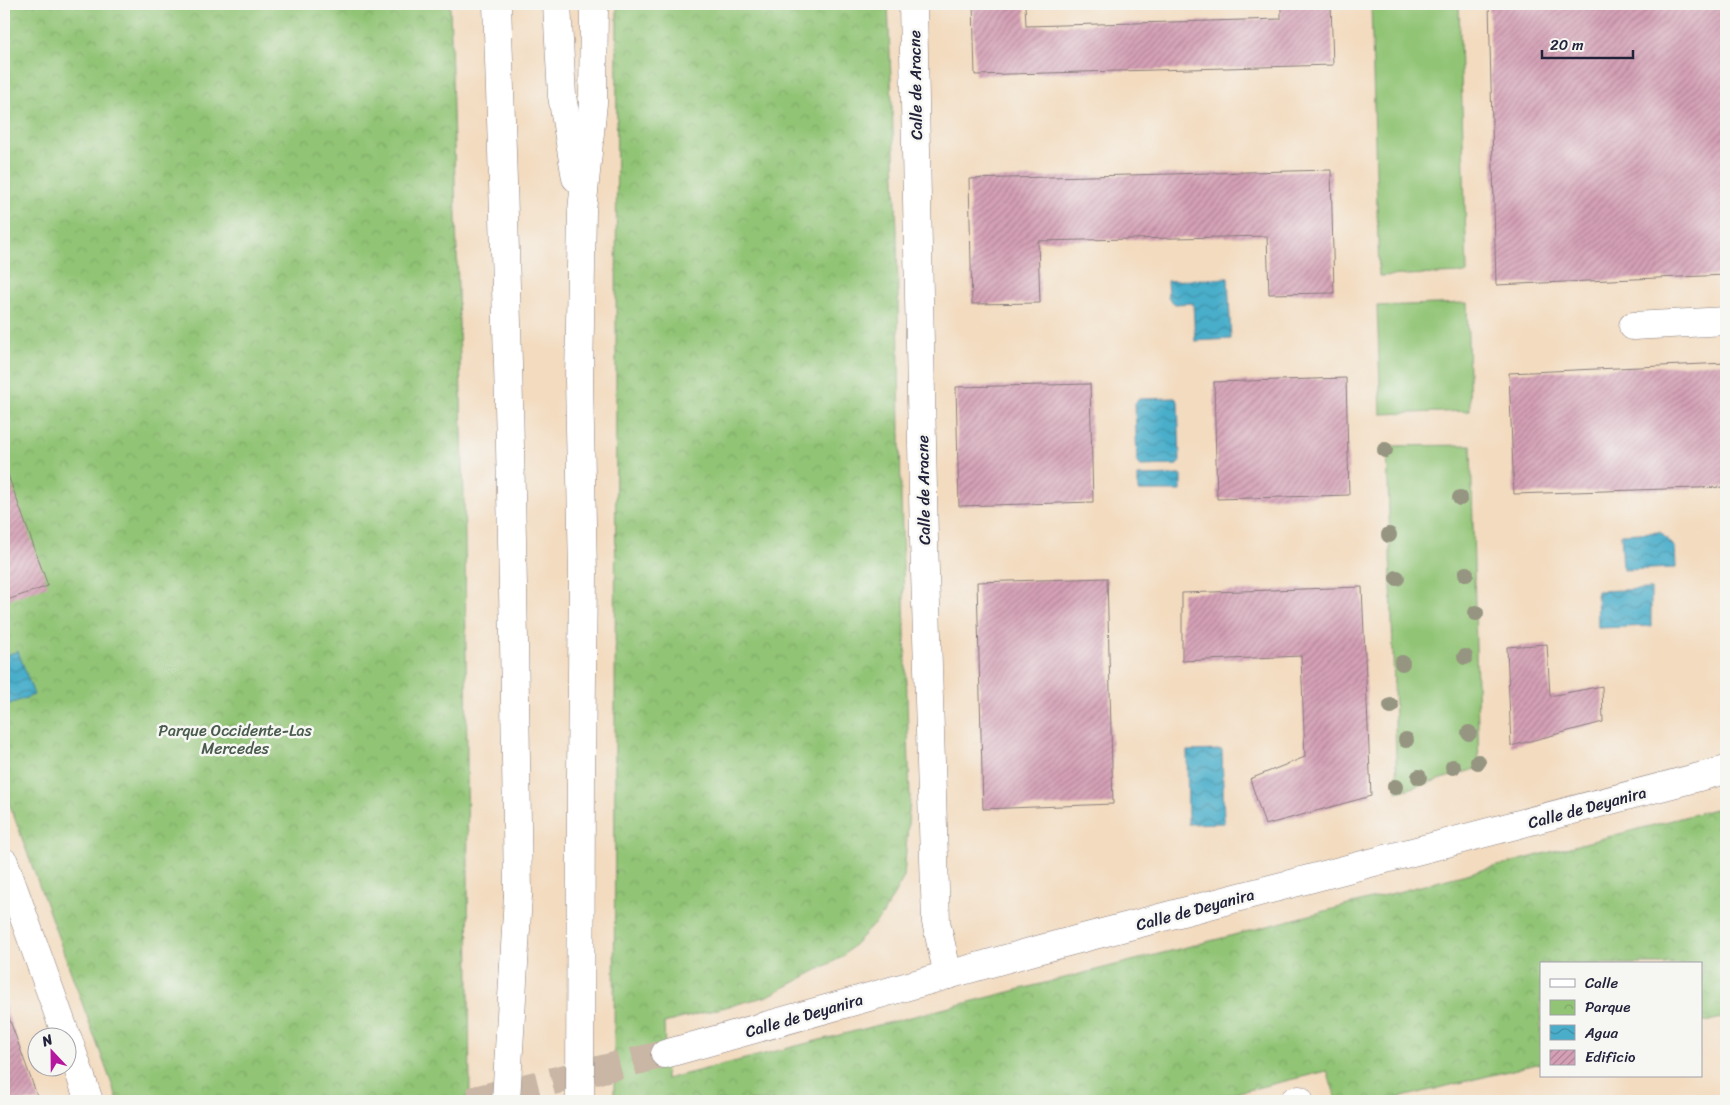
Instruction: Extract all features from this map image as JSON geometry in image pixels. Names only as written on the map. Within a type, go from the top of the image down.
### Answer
[{"type":"main road","points":[[497,4],[514,580],[523,1101]]},
{"type":"main road","points":[[557,4],[562,96],[582,211]]},
{"type":"main road","points":[[580,1101],[580,776],[583,573],[579,380],[582,211],[593,104],[594,4]]},
{"type":"main road","name":"Calle de Aracne","points":[[913,4],[924,540],[936,922],[948,975]]},
{"type":"main road","points":[[1633,326],[1726,322]]},
{"type":"main road","name":"Calle de Deyanira","points":[[665,1054],[948,975],[1726,770]]},
{"type":"main road","points":[[4,862],[63,1028]]},
{"type":"main road","points":[[506,1101],[518,895]]},
{"type":"main road","points":[[78,1070],[89,1101]]},
{"type":"green space","name":"Parque Occidente-Las Mercedes","points":[[4,4],[450,4],[465,537],[470,1101],[118,1101],[4,789]]},
{"type":"green space","points":[[617,4],[888,4],[897,230],[901,498],[910,798],[904,877],[882,916],[842,957],[768,996],[664,1023],[666,1079],[1226,937],[1726,806],[1726,1017],[1702,1023],[1702,962],[1540,962],[1540,1063],[1386,1101],[1337,1101],[1327,1071],[1202,1101],[614,1101]]},
{"type":"green space","points":[[1371,4],[1459,4],[1467,273],[1379,276]]},
{"type":"green space","points":[[1467,303],[1470,411],[1381,414],[1377,306]]},
{"type":"green space","points":[[1471,445],[1479,768],[1397,792],[1387,446]]},
{"type":"water","points":[[1228,278],[1231,339],[1195,341],[1193,303],[1175,304],[1168,298],[1167,281]]},
{"type":"water","points":[[1175,398],[1178,401],[1180,461],[1177,465],[1141,466],[1137,463],[1135,403],[1139,399]]},
{"type":"water","points":[[1181,475],[1181,491],[1138,491],[1138,476]]},
{"type":"water","points":[[1660,532],[1675,547],[1676,568],[1623,570],[1621,534]]},
{"type":"water","points":[[1651,589],[1651,626],[1598,628],[1597,591]]},
{"type":"water","points":[[18,651],[34,695],[4,706],[4,656]]},
{"type":"water","points":[[1222,750],[1224,823],[1188,824],[1187,751]]},
{"type":"building","points":[[973,4],[1025,4],[1026,26],[1281,19],[1281,4],[1331,4],[1333,65],[975,75]]},
{"type":"building","points":[[1489,4],[1726,4],[1726,275],[1496,285]]},
{"type":"building","points":[[1331,170],[1334,293],[1269,294],[1267,236],[1038,241],[1040,303],[972,304],[969,179]]},
{"type":"building","points":[[1726,363],[1726,487],[1514,494],[1509,373]]},
{"type":"building","points":[[1346,378],[1349,495],[1217,499],[1214,382]]},
{"type":"building","points":[[1090,384],[1093,502],[959,506],[956,387]]},
{"type":"building","points":[[4,464],[48,586],[4,601]]},
{"type":"building","points":[[1722,558],[1726,558],[1726,621],[1725,621]]},
{"type":"building","points":[[1107,578],[1113,804],[983,809],[977,582]]},
{"type":"building","points":[[1362,587],[1371,796],[1265,825],[1250,779],[1305,757],[1301,656],[1182,661],[1182,593]]},
{"type":"building","points":[[1547,644],[1550,696],[1602,686],[1603,722],[1511,746],[1507,647]]},
{"type":"building","points":[[4,1004],[28,1071],[28,1078],[31,1078],[39,1101],[4,1101]]},
{"type":"tunnel","points":[[470,1101],[665,1054]]}]
